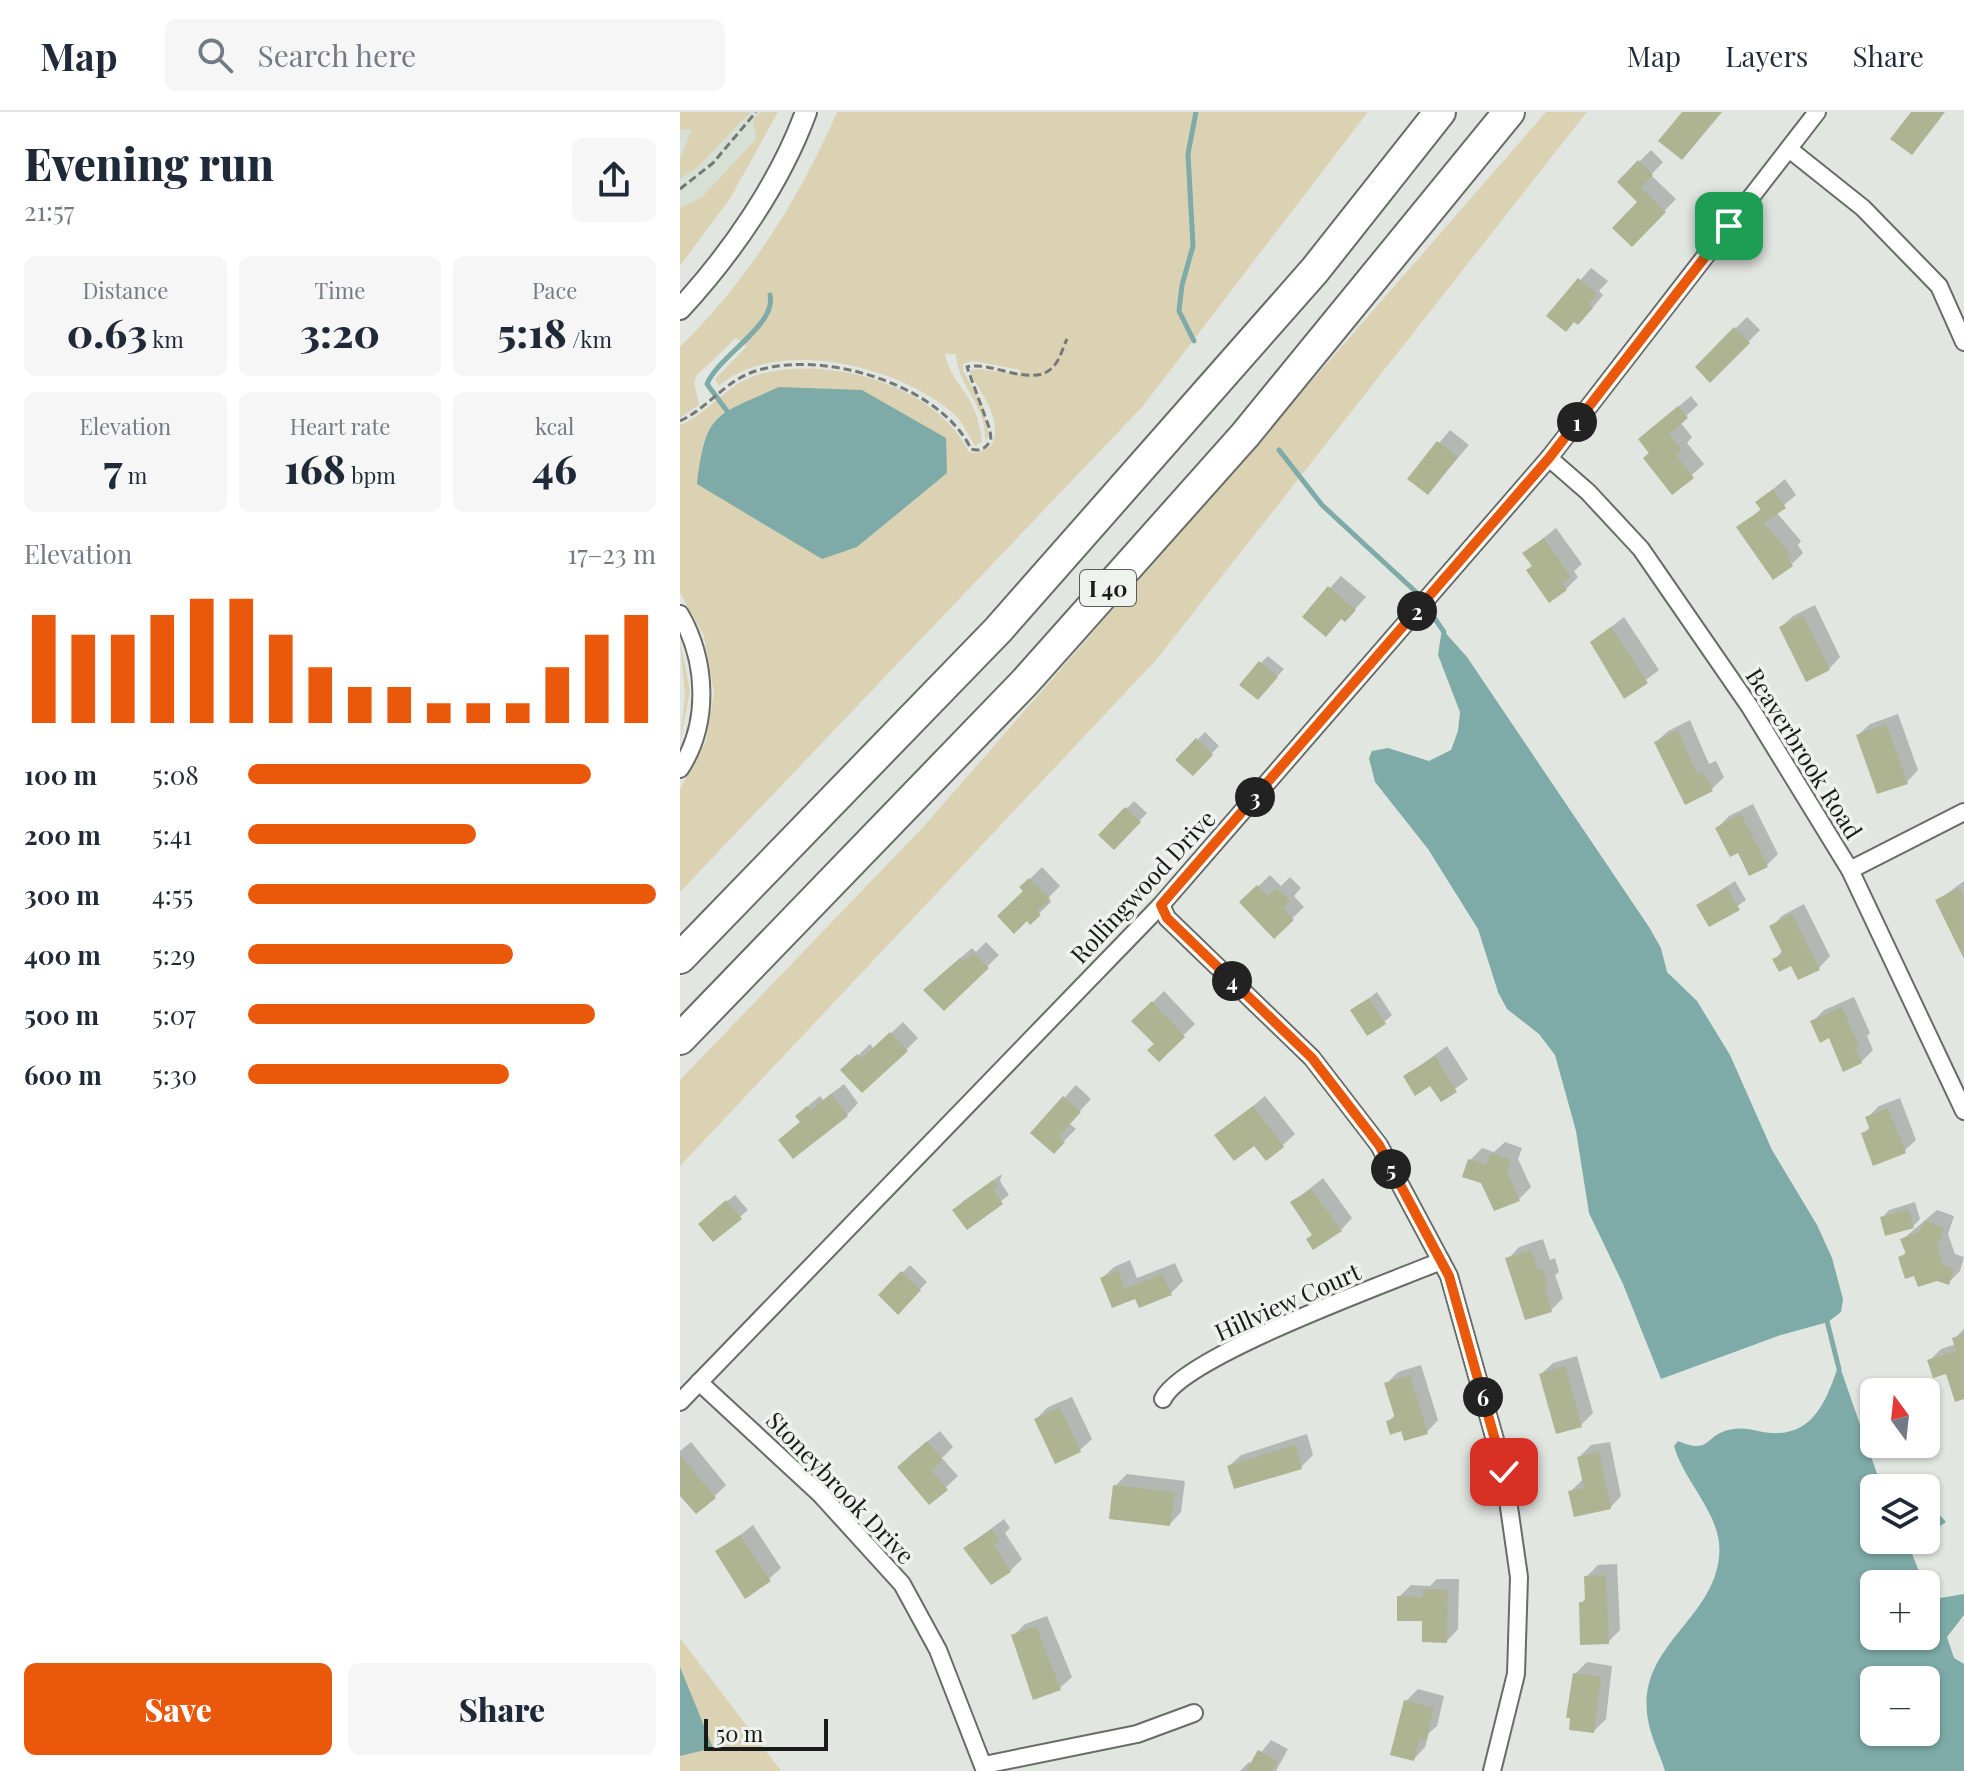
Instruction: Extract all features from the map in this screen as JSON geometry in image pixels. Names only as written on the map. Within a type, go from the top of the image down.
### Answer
[{"type":"highway","name":"I 40","points":[[680,958],[998,630],[1295,293],[1440,112]]},
{"type":"highway","name":"I 40","points":[[680,1039],[1025,682],[1245,435],[1509,112]]},
{"type":"street","points":[[680,309],[713,271],[766,191],[806,112]]},
{"type":"street","name":"Rollingwood Drive","points":[[680,1402],[1161,905],[1549,458],[1817,112]]},
{"type":"street","points":[[1789,149],[1863,208],[1939,286],[1964,342]]},
{"type":"street","name":"Beaverbrook Road","points":[[1549,458],[1588,492],[1641,549],[1750,707],[1850,870],[1964,1111]]},
{"type":"street","points":[[680,614],[698,661],[701,701],[694,742],[680,769]]},
{"type":"street","points":[[1850,870],[1964,812]]},
{"type":"street","points":[[1161,905],[1167,918],[1312,1058],[1379,1145],[1449,1276],[1504,1472],[1519,1577],[1516,1674],[1492,1771]]},
{"type":"street","name":"Hillview Court","points":[[1163,1399],[1169,1386],[1229,1351],[1441,1261]]},
{"type":"street","name":"Stoneybrook Drive","points":[[699,1382],[821,1495],[902,1584],[938,1650],[984,1768]]},
{"type":"street","points":[[984,1768],[1137,1734],[1194,1713]]},
{"type":"path","points":[[680,189],[713,163],[756,112]]},
{"type":"path","points":[[680,421],[700,409],[729,383],[752,372],[781,367],[831,365],[853,369],[947,415],[971,449],[977,450],[986,447],[991,440],[990,430],[967,367],[1037,374],[1055,364],[1067,339]]},
{"type":"shaded area","points":[[680,112],[766,112],[756,139],[705,207],[680,208]]},
{"type":"shaded area","points":[[680,112],[750,112],[700,165],[680,179],[680,159],[692,130],[680,129]]},
{"type":"shaded area","points":[[762,112],[778,112],[731,197],[680,266],[680,208],[701,198],[756,139],[753,119]]},
{"type":"shaded area","points":[[837,112],[1368,112],[1143,406],[680,892],[680,789],[706,741],[714,693],[704,636],[680,593],[680,425],[746,379],[785,369],[815,369],[846,372],[906,392],[932,408],[953,428],[969,452],[977,453],[991,446],[995,427],[989,407],[969,371],[977,369],[1020,374],[1020,370],[973,361],[963,364],[963,371],[983,405],[989,436],[985,440],[981,416],[961,376],[956,354],[945,354],[976,414],[982,442],[975,446],[958,418],[932,398],[873,371],[839,363],[805,360],[773,362],[744,371],[719,386],[715,379],[747,346],[736,338],[697,375],[694,382],[699,405],[680,418],[680,347],[728,295],[770,237],[806,176]]},
{"type":"shaded area","points":[[1546,112],[1587,112],[1156,660],[680,1166],[680,1080],[925,825]]},
{"type":"shaded area","points":[[680,640],[690,691],[680,742],[685,696]]},
{"type":"shaded area","points":[[680,1638],[781,1771],[680,1771]]},
{"type":"water","points":[[779,387],[862,390],[946,438],[947,473],[857,547],[822,559],[697,484],[710,428],[728,411]]},
{"type":"water","points":[[1442,629],[1467,657],[1649,927],[1661,948],[1667,972],[1697,1001],[1730,1055],[1772,1150],[1817,1225],[1832,1258],[1843,1299],[1841,1312],[1828,1322],[1781,1335],[1661,1379],[1623,1284],[1589,1213],[1576,1131],[1555,1055],[1539,1034],[1507,1009],[1498,992],[1478,929],[1428,849],[1375,782],[1369,758],[1372,751],[1388,748],[1429,761],[1451,750],[1458,731],[1460,712],[1438,655]]},
{"type":"water","points":[[1839,1364],[1860,1425],[1860,1458],[1872,1458],[1877,1474],[1860,1474],[1860,1554],[1912,1554],[1918,1570],[1860,1570],[1860,1650],[1940,1650],[1940,1598],[1964,1594],[1964,1615],[1947,1637],[1954,1658],[1964,1664],[1964,1771],[1665,1771],[1649,1727],[1647,1695],[1663,1653],[1704,1599],[1714,1579],[1719,1557],[1719,1542],[1710,1514],[1674,1446],[1678,1441],[1703,1445],[1724,1431],[1734,1429],[1786,1432],[1809,1421],[1824,1402]]},
{"type":"water","points":[[680,1667],[713,1748],[680,1756]]},
{"type":"building","points":[[1682,112],[1722,112],[1682,160],[1658,141]]},
{"type":"building","points":[[1911,112],[1945,112],[1912,155],[1890,139]]},
{"type":"building","points":[[1638,160],[1653,175],[1641,188],[1666,212],[1632,247],[1612,228],[1637,202],[1617,182]]},
{"type":"building","points":[[1578,278],[1597,294],[1589,304],[1593,308],[1578,325],[1574,322],[1566,332],[1546,316]]},
{"type":"building","points":[[1734,327],[1750,343],[1710,383],[1695,367]]},
{"type":"building","points":[[1678,406],[1688,418],[1669,434],[1682,450],[1676,455],[1694,478],[1672,495],[1643,458],[1649,453],[1638,439]]},
{"type":"building","points":[[1437,441],[1458,457],[1428,495],[1407,479]]},
{"type":"building","points":[[1773,489],[1786,508],[1764,523],[1791,554],[1787,557],[1793,566],[1773,580],[1736,527],[1761,510],[1755,502]]},
{"type":"building","points":[[1544,538],[1571,577],[1562,583],[1567,590],[1549,603],[1526,570],[1532,566],[1522,553]]},
{"type":"building","points":[[1328,586],[1356,610],[1345,622],[1341,619],[1326,637],[1302,617]]},
{"type":"building","points":[[1803,615],[1830,670],[1806,682],[1779,627]]},
{"type":"building","points":[[1611,627],[1648,683],[1624,699],[1590,642]]},
{"type":"building","points":[[1259,661],[1278,677],[1258,700],[1239,685]]},
{"type":"building","points":[[1886,724],[1908,784],[1877,794],[1856,735]]},
{"type":"building","points":[[1678,730],[1697,774],[1703,771],[1713,791],[1685,805],[1654,742]]},
{"type":"building","points":[[1196,738],[1213,755],[1193,776],[1175,760]]},
{"type":"building","points":[[1125,807],[1141,822],[1114,850],[1098,835]]},
{"type":"building","points":[[1741,814],[1768,867],[1749,876],[1738,853],[1730,857],[1715,828]]},
{"type":"building","points":[[1029,878],[1050,899],[1037,911],[1041,915],[1030,925],[1027,921],[1014,934],[997,916],[1023,891],[1019,887]]},
{"type":"building","points":[[1257,885],[1268,896],[1277,888],[1290,901],[1283,908],[1294,920],[1274,939],[1239,902]]},
{"type":"building","points":[[1727,887],[1740,910],[1709,927],[1696,905]]},
{"type":"building","points":[[1959,888],[1964,899],[1964,959],[1935,900]]},
{"type":"building","points":[[1792,914],[1820,970],[1798,980],[1791,966],[1779,972],[1772,959],[1783,954],[1769,926]]},
{"type":"building","points":[[973,953],[989,968],[944,1011],[923,990],[960,958],[963,962]]},
{"type":"building","points":[[1369,998],[1386,1024],[1367,1036],[1350,1010]]},
{"type":"building","points":[[1152,1001],[1185,1037],[1159,1062],[1147,1050],[1154,1044],[1131,1021]]},
{"type":"building","points":[[1842,1007],[1859,1046],[1855,1048],[1862,1063],[1843,1072],[1829,1038],[1820,1043],[1810,1021]]},
{"type":"building","points":[[890,1032],[908,1051],[862,1093],[840,1070],[857,1054],[861,1059]]},
{"type":"building","points":[[1435,1056],[1457,1092],[1441,1102],[1430,1086],[1415,1096],[1403,1076]]},
{"type":"building","points":[[831,1094],[848,1116],[793,1159],[778,1140],[800,1122],[795,1116],[807,1106],[811,1110]]},
{"type":"building","points":[[1063,1096],[1081,1112],[1059,1136],[1065,1142],[1054,1154],[1030,1133]]},
{"type":"building","points":[[1253,1106],[1284,1147],[1266,1161],[1254,1146],[1234,1161],[1214,1135]]},
{"type":"building","points":[[1888,1108],[1906,1153],[1873,1166],[1861,1133],[1870,1130],[1865,1117]]},
{"type":"building","points":[[1491,1153],[1511,1160],[1507,1172],[1520,1201],[1494,1211],[1481,1183],[1462,1177],[1468,1159],[1487,1165]]},
{"type":"building","points":[[993,1180],[998,1186],[993,1189],[1003,1204],[967,1230],[952,1210]]},
{"type":"building","points":[[1311,1189],[1342,1231],[1313,1250],[1306,1239],[1312,1235],[1290,1202]]},
{"type":"building","points":[[726,1200],[742,1219],[713,1242],[698,1224]]},
{"type":"building","points":[[1908,1209],[1914,1228],[1885,1236],[1880,1217]]},
{"type":"building","points":[[1924,1221],[1944,1228],[1937,1247],[1943,1265],[1954,1269],[1949,1285],[1937,1281],[1918,1287],[1914,1276],[1905,1279],[1898,1257],[1906,1254],[1900,1239],[1919,1232]]},
{"type":"building","points":[[1531,1250],[1538,1270],[1543,1269],[1548,1285],[1544,1287],[1552,1312],[1525,1320],[1505,1258]]},
{"type":"building","points":[[1118,1270],[1125,1289],[1163,1274],[1172,1295],[1139,1308],[1135,1299],[1112,1308],[1100,1278]]},
{"type":"building","points":[[901,1271],[921,1290],[898,1315],[878,1295]]},
{"type":"building","points":[[1964,1334],[1964,1399],[1955,1402],[1946,1374],[1933,1378],[1927,1360],[1956,1351],[1952,1338]]},
{"type":"building","points":[[1565,1366],[1582,1427],[1556,1434],[1539,1374]]},
{"type":"building","points":[[1410,1375],[1428,1434],[1404,1441],[1401,1431],[1390,1435],[1386,1421],[1395,1418],[1384,1383]]},
{"type":"building","points":[[1060,1407],[1081,1452],[1055,1464],[1034,1419]]},
{"type":"building","points":[[927,1441],[943,1460],[931,1470],[948,1490],[929,1505],[897,1467]]},
{"type":"building","points":[[1295,1445],[1302,1469],[1234,1489],[1227,1466]]},
{"type":"building","points":[[1599,1452],[1611,1509],[1574,1517],[1568,1491],[1584,1488],[1577,1457]]},
{"type":"building","points":[[680,1455],[716,1498],[696,1514],[680,1496]]},
{"type":"building","points":[[1113,1485],[1175,1492],[1170,1526],[1109,1519]]},
{"type":"building","points":[[992,1529],[1000,1542],[994,1545],[1011,1572],[991,1585],[963,1548]]},
{"type":"building","points":[[740,1535],[771,1581],[745,1599],[715,1551]]},
{"type":"building","points":[[1606,1575],[1609,1644],[1580,1645],[1579,1602],[1585,1602],[1584,1576]]},
{"type":"building","points":[[1423,1589],[1448,1590],[1447,1643],[1422,1642],[1422,1621],[1397,1621],[1397,1596],[1423,1597]]},
{"type":"building","points":[[1036,1626],[1061,1690],[1033,1700],[1011,1635]]},
{"type":"building","points":[[1573,1673],[1601,1677],[1594,1733],[1569,1730],[1570,1718],[1566,1718]]},
{"type":"building","points":[[1404,1700],[1434,1708],[1426,1740],[1420,1738],[1414,1761],[1390,1755]]},
{"type":"building","points":[[1258,1750],[1278,1761],[1272,1771],[1246,1771]]},
{"type":"waterway","points":[[1194,341],[1179,311],[1182,285],[1193,246],[1188,154],[1196,112]]},
{"type":"waterway","points":[[727,411],[707,384],[713,373],[765,317],[770,306],[770,295]]},
{"type":"waterway","points":[[1279,450],[1322,505],[1416,592]]},
{"type":"waterway","points":[[1431,613],[1444,632]]},
{"type":"waterway","points":[[1826,1317],[1839,1369]]},
{"type":"route","points":[[1504,1472],[1449,1276],[1379,1145],[1312,1058],[1167,918],[1161,905],[1549,458],[1729,226]]}]
